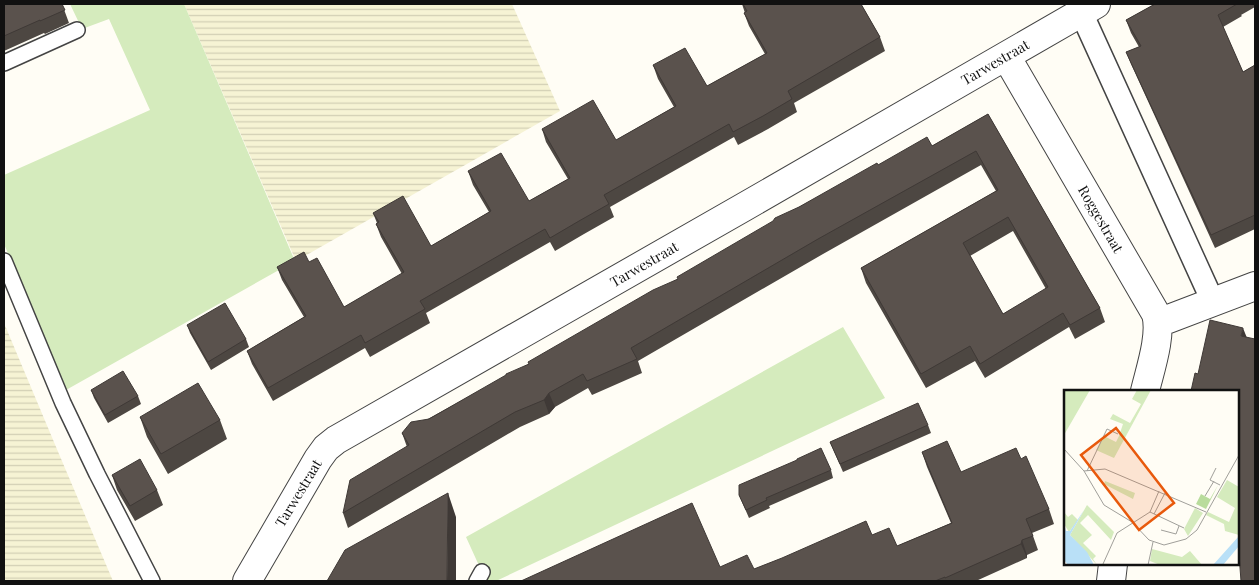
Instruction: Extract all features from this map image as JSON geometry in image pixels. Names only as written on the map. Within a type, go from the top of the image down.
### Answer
[{"type":"street","name":"Tarwestraat","points":[[247,581],[318,459],[326,448],[336,440],[1088,8]]},
{"type":"street","points":[[1088,8],[1213,302]]},
{"type":"street","name":"Roggestraat","points":[[1006,56],[1156,314],[1158,322]]},
{"type":"street","points":[[1145,390],[1158,322],[1255,286]]},
{"type":"street","points":[[1110,581],[1113,565]]},
{"type":"lane","points":[[4,62],[77,30]]},
{"type":"lane","points":[[4,261],[63,403],[152,581]]},
{"type":"shaded area","points":[[184,4],[512,4],[560,111],[296,261]]},
{"type":"shaded area","points":[[4,323],[59,454],[113,581],[4,581]]},
{"type":"green space","points":[[70,4],[184,4],[295,261],[66,390],[4,244],[4,175],[150,110],[109,19],[82,29]]},
{"type":"green space","points":[[843,327],[885,398],[496,581],[486,581],[466,537]]},
{"type":"building","points":[[4,4],[62,4],[65,10],[4,36]]},
{"type":"building","points":[[743,4],[861,4],[880,37],[788,91],[792,99],[763,116],[733,132],[729,124],[604,195],[609,204],[550,238],[545,229],[420,301],[425,309],[365,343],[361,335],[268,388],[247,351],[306,316],[277,267],[304,252],[309,262],[317,258],[344,307],[404,272],[376,224],[379,222],[373,213],[403,196],[431,246],[491,211],[468,171],[501,153],[529,201],[570,178],[542,129],[593,100],[616,140],[676,106],[653,65],[685,48],[707,86],[767,53],[744,13],[747,11]]},
{"type":"building","points":[[1155,4],[1237,4],[1218,15],[1243,72],[1255,65],[1255,215],[1211,235],[1126,52],[1141,46],[1126,20]]},
{"type":"building","points":[[988,114],[1100,308],[1070,325],[1063,313],[980,364],[970,346],[921,374],[861,268],[998,190],[976,151],[818,239],[631,348],[637,359],[587,381],[583,374],[549,393],[544,400],[515,412],[343,513],[350,480],[409,445],[402,433],[411,422],[429,419],[506,374],[529,364],[528,362],[653,290],[678,279],[677,277],[773,221],[775,218],[799,207],[877,163],[878,165],[927,137],[932,146]],"holes":[[[1008,217],[1048,287],[1003,314],[963,243]]]},
{"type":"building","points":[[225,303],[246,339],[208,362],[187,325]]},
{"type":"building","points":[[1210,320],[1243,328],[1241,336],[1255,339],[1255,581],[1241,581],[1239,554],[1239,390],[1191,390],[1195,373],[1198,374]]},
{"type":"building","points":[[123,371],[138,396],[105,415],[91,390]]},
{"type":"building","points":[[198,383],[220,420],[161,454],[140,417]]},
{"type":"building","points":[[918,403],[928,425],[840,464],[830,442]]},
{"type":"building","points":[[947,441],[961,472],[1016,448],[1021,459],[1026,456],[1049,509],[1026,519],[1033,536],[1022,540],[1021,544],[945,578],[935,581],[521,581],[692,503],[720,567],[747,555],[754,569],[866,521],[872,535],[889,528],[897,546],[952,523],[922,452]]},
{"type":"building","points":[[821,448],[831,470],[766,498],[767,500],[746,510],[739,495],[739,485]]},
{"type":"building","points":[[140,459],[157,490],[130,506],[112,475]]},
{"type":"building","points":[[448,493],[447,581],[327,581],[345,550]]}]
